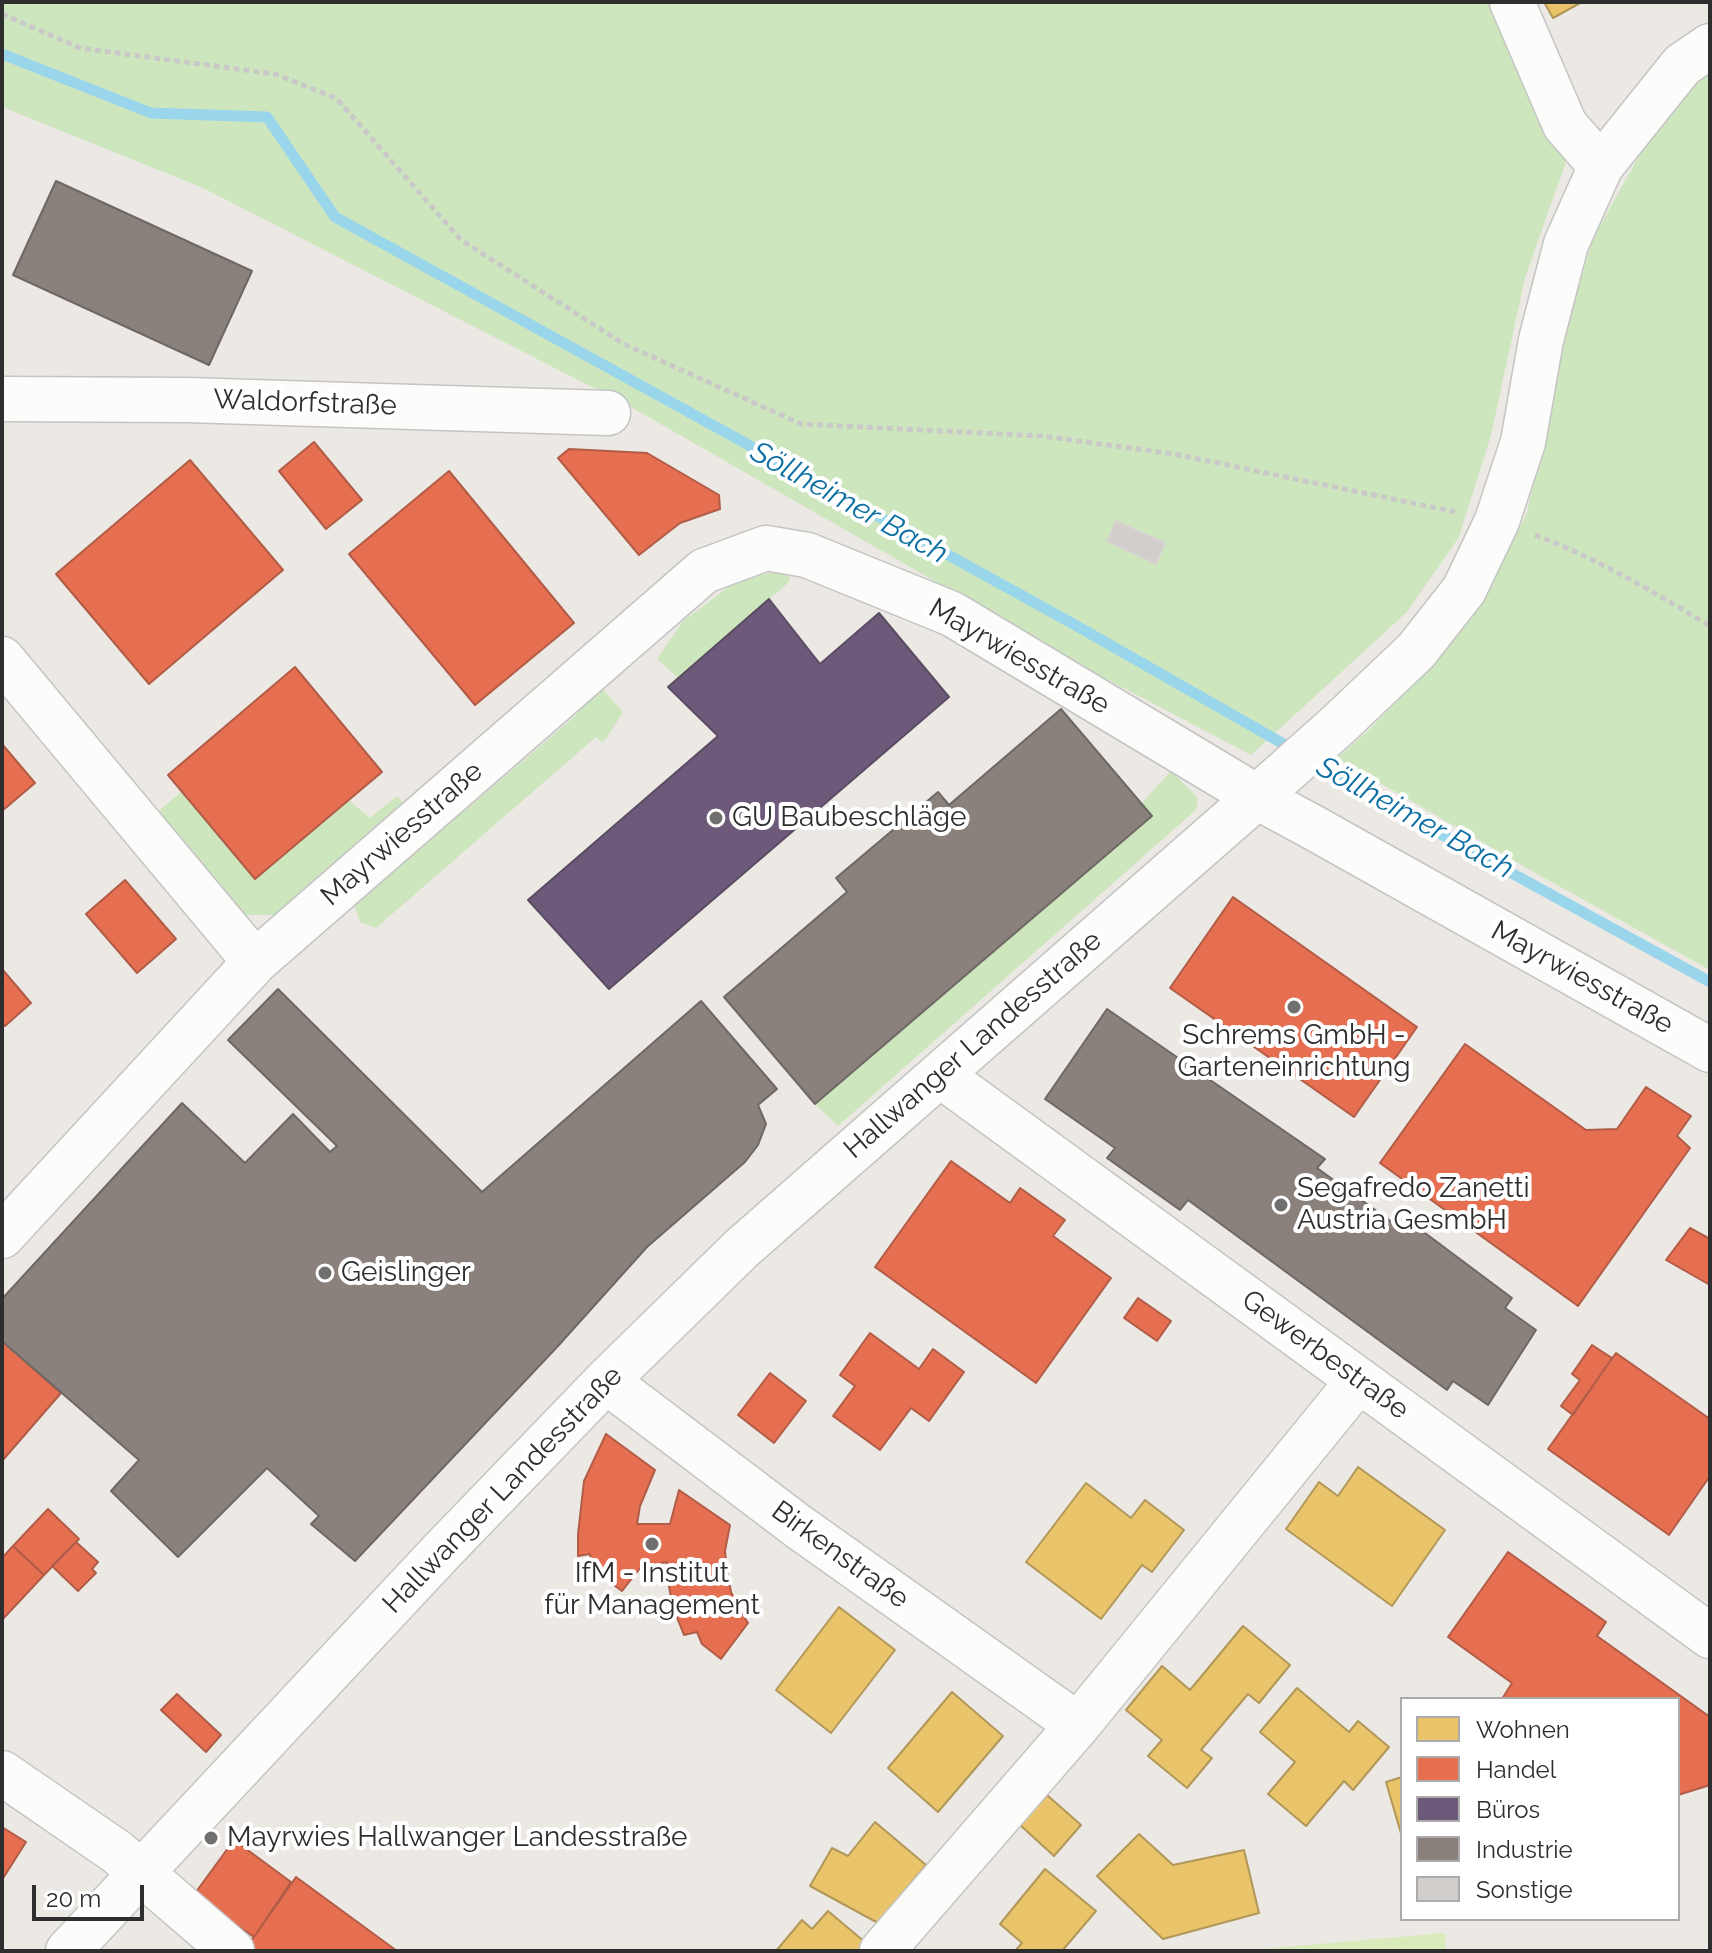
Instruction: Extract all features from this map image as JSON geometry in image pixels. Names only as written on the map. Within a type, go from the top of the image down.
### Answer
[{"type":"street","points":[[1512,2],[1565,125],[1601,166]]},
{"type":"street","name":"Hallwanger Landesstraße","points":[[68,1951],[442,1551],[606,1381],[742,1248],[1338,725],[1416,651],[1464,590],[1497,521],[1523,442],[1541,340],[1566,244],[1601,166],[1682,65],[1710,46]]},
{"type":"street","name":"Waldorfstraße","points":[[2,399],[186,400],[608,413]]},
{"type":"street","name":"Mayrwiesstraße","points":[[2,1236],[255,962],[704,571],[766,548],[807,555],[952,614],[1710,1050]]},
{"type":"street","points":[[2,659],[255,962]]},
{"type":"street","name":"Gewerbestraße","points":[[940,1075],[1710,1636]]},
{"type":"street","points":[[882,1951],[1078,1725],[1359,1380]]},
{"type":"street","name":"Birkenstraße","points":[[606,1381],[799,1527],[1078,1725]]},
{"type":"street","points":[[2,1773],[117,1852],[232,1951]]},
{"type":"path","points":[[2,14],[80,48],[275,74],[336,98],[461,240],[624,344],[801,424],[1042,436],[1174,454],[1497,521],[1570,548],[1710,626]]},
{"type":"green space","points":[[2,2],[1503,2],[1566,162],[1525,278],[1491,435],[1459,537],[1407,612],[1251,755],[1097,674],[629,406],[203,188],[2,107]]},
{"type":"green space","points":[[1710,71],[1710,970],[1337,758],[1440,658],[1492,580],[1527,513],[1561,347],[1593,238],[1639,156],[1696,82]]},
{"type":"green space","points":[[791,569],[789,582],[678,678],[657,659],[682,622],[739,579]]},
{"type":"green space","points":[[600,686],[623,712],[602,743],[596,737],[376,928],[360,922],[354,905],[573,718]]},
{"type":"green space","points":[[1171,771],[1198,798],[1196,810],[838,1126],[815,1104],[1152,816],[1141,804]]},
{"type":"green space","points":[[182,791],[255,879],[349,800],[370,818],[397,796],[405,804],[275,915],[241,915],[154,815]]},
{"type":"green space","points":[[1445,1933],[1446,1951],[1250,1951],[1250,1950]]},
{"type":"building: Wohnen","points":[[1544,2],[1582,2],[1553,18]]},
{"type":"building: Wohnen","points":[[1358,1467],[1445,1530],[1392,1606],[1286,1529],[1319,1482],[1338,1496]]},
{"type":"building: Wohnen","points":[[1086,1483],[1131,1518],[1145,1500],[1184,1530],[1152,1572],[1142,1565],[1101,1619],[1026,1562]]},
{"type":"building: Wohnen","points":[[839,1607],[895,1650],[831,1733],[776,1690]]},
{"type":"building: Wohnen","points":[[1243,1626],[1290,1665],[1259,1703],[1248,1694],[1201,1750],[1212,1758],[1187,1788],[1148,1756],[1162,1740],[1126,1710],[1162,1666],[1190,1690]]},
{"type":"building: Wohnen","points":[[1297,1688],[1349,1732],[1358,1721],[1389,1747],[1353,1790],[1344,1781],[1306,1826],[1268,1794],[1295,1762],[1260,1732]]},
{"type":"building: Wohnen","points":[[952,1692],[1003,1736],[938,1812],[888,1768]]},
{"type":"building: Wohnen","points":[[1400,1778],[1400,1830],[1386,1782]]},
{"type":"building: Wohnen","points":[[1047,1795],[1081,1825],[1054,1856],[1020,1825]]},
{"type":"building: Wohnen","points":[[875,1822],[926,1865],[878,1923],[810,1886],[832,1848],[848,1856]]},
{"type":"building: Wohnen","points":[[1139,1834],[1173,1865],[1244,1850],[1259,1913],[1163,1939],[1097,1876]]},
{"type":"building: Wohnen","points":[[1045,1869],[1096,1911],[1062,1951],[1015,1951],[1022,1943],[1000,1924]]},
{"type":"building: Wohnen","points":[[828,1911],[866,1943],[859,1951],[776,1951],[802,1920],[812,1929]]},
{"type":"building: Handel","points":[[314,442],[362,500],[326,529],[279,471]]},
{"type":"building: Handel","points":[[569,449],[647,453],[719,495],[720,509],[680,523],[639,555],[558,458]]},
{"type":"building: Handel","points":[[190,460],[283,570],[149,684],[56,574]]},
{"type":"building: Handel","points":[[449,471],[574,623],[475,705],[349,554]]},
{"type":"building: Handel","points":[[295,667],[382,772],[255,879],[168,775]]},
{"type":"building: Handel","points":[[2,744],[35,783],[2,811]]},
{"type":"building: Handel","points":[[125,880],[176,939],[137,973],[86,914]]},
{"type":"building: Handel","name":"Schrems GmbH - Garteneinrichtung","points":[[1233,897],[1417,1027],[1354,1117],[1170,988]]},
{"type":"building: Handel","points":[[2,969],[31,1003],[5,1026],[2,1023]]},
{"type":"building: Handel","points":[[1465,1044],[1586,1130],[1617,1129],[1646,1087],[1691,1116],[1677,1136],[1690,1148],[1578,1306],[1380,1163]]},
{"type":"building: Handel","points":[[951,1161],[1010,1203],[1020,1188],[1065,1220],[1053,1236],[1111,1278],[1036,1383],[875,1267]]},
{"type":"building: Handel","points":[[1690,1228],[1710,1239],[1710,1285],[1666,1260]]},
{"type":"building: Handel","points":[[1138,1298],[1171,1321],[1157,1341],[1124,1318]]},
{"type":"building: Handel","points":[[870,1333],[919,1369],[933,1349],[964,1372],[929,1421],[911,1408],[880,1450],[833,1416],[855,1386],[840,1375]]},
{"type":"building: Handel","points":[[2,1341],[61,1393],[2,1461]]},
{"type":"building: Handel","points":[[1592,1345],[1612,1358],[1573,1415],[1561,1406],[1580,1380],[1572,1374]]},
{"type":"building: Handel","points":[[1616,1353],[1710,1419],[1710,1476],[1669,1535],[1548,1449]]},
{"type":"building: Handel","points":[[770,1373],[806,1401],[774,1443],[738,1415]]},
{"type":"building: Handel","name":"IfM - Institut für Management","points":[[606,1434],[655,1470],[640,1506],[637,1524],[670,1524],[679,1490],[730,1525],[725,1551],[727,1571],[731,1592],[748,1623],[721,1659],[702,1644],[697,1632],[684,1635],[672,1605],[667,1562],[641,1567],[622,1591],[592,1569],[590,1554],[578,1556],[584,1481]]},
{"type":"building: Handel","points":[[48,1509],[79,1539],[44,1575],[13,1546]]},
{"type":"building: Handel","points":[[76,1542],[98,1562],[92,1569],[96,1573],[78,1591],[52,1566]]},
{"type":"building: Handel","points":[[13,1546],[44,1575],[2,1620],[2,1558]]},
{"type":"building: Handel","points":[[1508,1552],[1606,1622],[1597,1636],[1710,1717],[1710,1785],[1680,1794],[1680,1697],[1503,1697],[1512,1683],[1448,1637]]},
{"type":"building: Handel","points":[[177,1694],[221,1735],[206,1752],[161,1710]]},
{"type":"building: Handel","points":[[2,1827],[26,1842],[2,1880]]},
{"type":"building: Handel","points":[[234,1840],[291,1882],[254,1937],[193,1896]]},
{"type":"building: Handel","points":[[296,1877],[397,1951],[243,1949]]},
{"type":"building: Büros","name":"GU Baubeschläge","points":[[769,599],[820,664],[879,613],[949,697],[609,989],[528,900],[718,736],[668,687]]},
{"type":"building: Industrie","points":[[56,181],[252,271],[209,365],[13,275]]},
{"type":"building: Industrie","points":[[1061,709],[1152,816],[815,1104],[724,997],[847,892],[836,878],[938,792],[949,805]]},
{"type":"building: Industrie","name":"Geislinger","points":[[278,989],[482,1192],[701,1001],[777,1089],[758,1105],[766,1124],[758,1145],[745,1162],[647,1247],[355,1561],[311,1524],[319,1516],[267,1468],[178,1557],[111,1491],[139,1460],[2,1341],[2,1299],[182,1103],[245,1163],[293,1114],[330,1152],[337,1146],[228,1040]]},
{"type":"building: Industrie","name":"Segafredo Zanetti Austria GesmbH","points":[[1107,1009],[1325,1159],[1317,1168],[1403,1230],[1409,1221],[1512,1298],[1505,1308],[1536,1330],[1488,1405],[1453,1381],[1447,1390],[1188,1200],[1180,1210],[1107,1158],[1115,1148],[1045,1099]]},
{"type":"building: Sonstige","points":[[1116,521],[1165,543],[1156,564],[1107,541]]},
{"type":"waterway","name":"Söllheimer Bach","points":[[2,54],[151,113],[267,117],[335,217],[1068,621],[1294,750]]},
{"type":"waterway","name":"Söllheimer Bach","points":[[1312,761],[1710,982]]},
{"type":"place","name":"GU Baubeschläge","points":[[716,818]]},
{"type":"place","name":"Schrems GmbH - Garteneinrichtung","points":[[1294,1007]]},
{"type":"place","name":"Segafredo Zanetti Austria GesmbH","points":[[1281,1205]]},
{"type":"place","name":"Geislinger","points":[[325,1273]]},
{"type":"place","name":"IfM - Institut für Management","points":[[652,1544]]},
{"type":"place","name":"Mayrwies Hallwanger Landesstraße","points":[[211,1838]]}]
